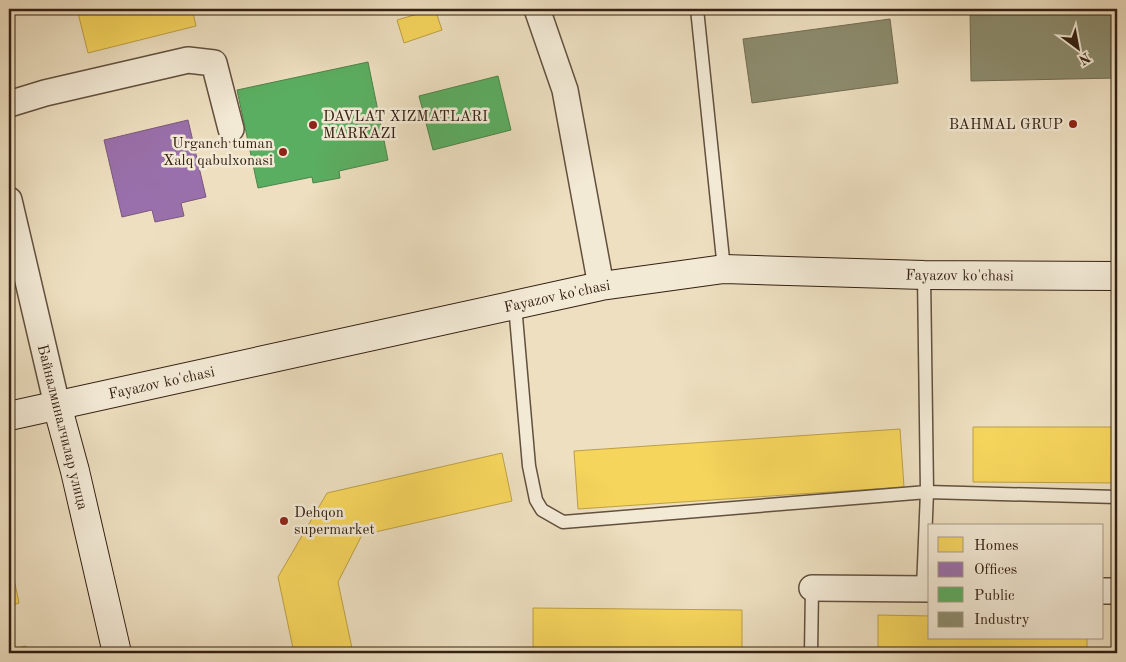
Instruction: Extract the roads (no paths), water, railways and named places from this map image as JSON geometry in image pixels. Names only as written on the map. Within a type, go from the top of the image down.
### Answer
[{"type":"main road","name":"Fayazov ko'chasi","points":[[9,416],[601,286],[724,269],[924,275],[1117,276]]},
{"type":"main road","name":"Байналминалчилар улица","points":[[57,405],[75,471],[117,653]]},
{"type":"street","points":[[537,9],[565,90],[601,286]]},
{"type":"street","points":[[9,104],[45,93],[188,60],[206,62],[214,63],[230,129]]},
{"type":"street","name":"Байналминалчилар улица","points":[[9,200],[57,405]]},
{"type":"street","points":[[812,588],[926,589]]},
{"type":"street","points":[[1104,591],[1117,591]]},
{"type":"lane","points":[[697,9],[724,269]]},
{"type":"lane","points":[[924,275],[926,589]]},
{"type":"lane","points":[[515,305],[529,466],[536,500],[542,510],[563,522],[926,492],[1117,497]]},
{"type":"lane","points":[[811,653],[812,588]]},
{"type":"place","name":"BAHMAL GRUP","points":[[1073,124]]},
{"type":"place","name":"DAVLAT XIZMATLARI MARKAZI","points":[[313,125]]},
{"type":"place","name":"Urganch tuman Xalq qabulxonasi","points":[[283,152]]},
{"type":"place","name":"Dehqon supermarket","points":[[284,521]]}]
